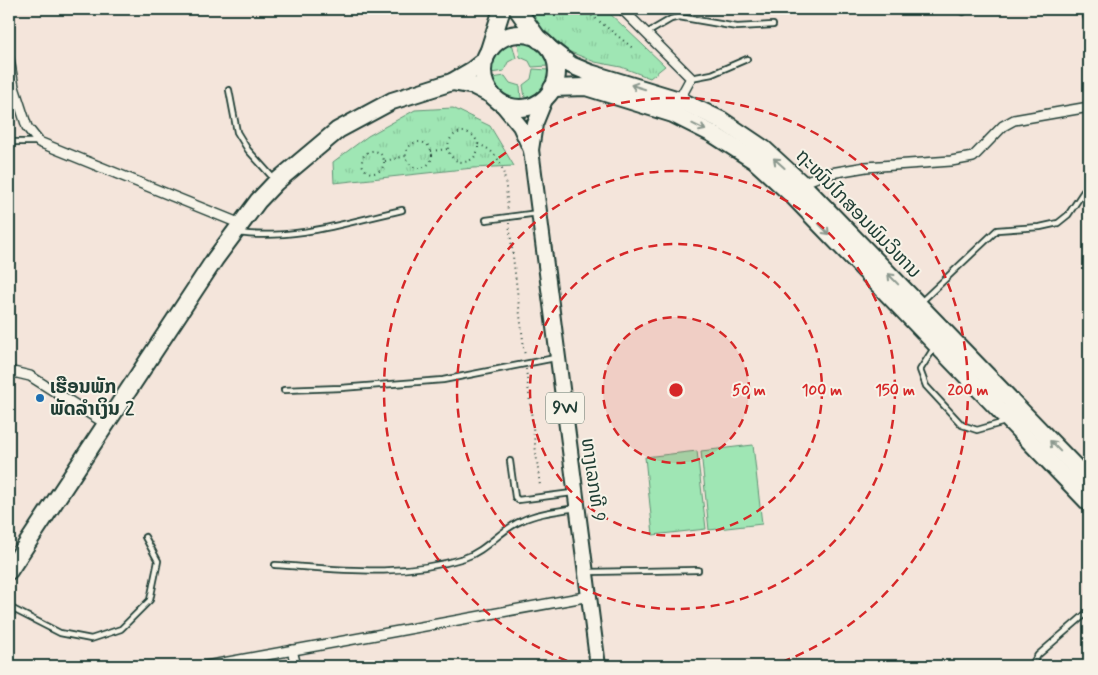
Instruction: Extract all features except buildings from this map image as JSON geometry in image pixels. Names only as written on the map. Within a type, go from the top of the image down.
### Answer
[{"type":"highway","points":[[497,99],[485,84],[483,72],[502,9]]},
{"type":"highway","points":[[452,82],[474,86],[513,107],[524,108],[536,104],[549,92],[556,78],[554,57],[517,9]]},
{"type":"highway","points":[[9,571],[215,259],[258,201],[276,182],[338,130],[392,101],[452,82],[471,71],[487,56],[496,43],[506,37],[517,34],[529,35],[544,44]]},
{"type":"highway","name":"ຖະໜົນໄກສອນພົມວິຫານ","points":[[544,44],[570,65],[590,73],[679,100],[721,120],[764,149],[795,187],[940,338],[1089,481]]},
{"type":"highway","name":"ຖະໜົນໄກສອນພົມວິຫານ","points":[[549,92],[586,87],[673,114],[714,134],[795,187],[918,305],[940,338],[1010,421],[1089,503]]},
{"type":"main road","name":"ທາງເລກທີ 9","points":[[549,92],[535,124],[531,150],[598,666]]},
{"type":"main road","name":"ທາງເລກທີ 9","points":[[497,99],[520,126],[531,150]]},
{"type":"street","points":[[622,9],[691,78],[679,100]]},
{"type":"street","points":[[1086,9],[1089,20]]},
{"type":"street","points":[[9,59],[12,88],[28,127],[39,142],[238,228]]},
{"type":"street","points":[[795,187],[825,174],[866,167],[951,161],[973,157],[1003,126],[1014,120],[1089,107]]},
{"type":"street","points":[[9,371],[30,376],[106,424]]},
{"type":"street","points":[[206,666],[590,596]]},
{"type":"street","points":[[292,650],[296,666]]},
{"type":"lane","points":[[647,33],[670,19],[679,18],[737,27],[773,25]]},
{"type":"lane","points":[[691,78],[712,74],[747,59]]},
{"type":"lane","points":[[229,90],[237,132],[248,150],[276,182]]},
{"type":"lane","points":[[9,142],[39,142]]},
{"type":"lane","points":[[918,305],[997,230],[1040,227],[1058,223],[1068,215],[1086,188]]},
{"type":"lane","points":[[238,228],[263,236],[312,231],[402,210]]},
{"type":"lane","points":[[486,220],[539,213]]},
{"type":"lane","points":[[940,338],[920,370],[926,386],[962,425],[977,430],[1010,421]]},
{"type":"lane","points":[[284,390],[341,388],[443,380],[558,357]]},
{"type":"lane","points":[[510,461],[515,497],[518,500],[576,492]]},
{"type":"lane","points":[[275,565],[356,571],[400,570],[435,566],[466,558],[487,546],[520,521],[578,507]]},
{"type":"lane","points":[[9,607],[60,633],[91,639],[121,629],[150,600],[158,561],[145,537]]},
{"type":"lane","points":[[587,572],[698,570]]},
{"type":"lane","points":[[1031,666],[1038,654],[1089,611]]},
{"type":"path","points":[[561,9],[574,14],[583,9],[634,49]]},
{"type":"path","points":[[478,144],[476,154],[465,161],[456,160],[448,149],[448,144],[453,135],[463,132],[472,135],[478,144],[499,159],[503,170],[540,486]]},
{"type":"path","points":[[414,142],[422,142],[430,147],[431,151],[431,159],[422,168],[413,166],[407,160],[408,148],[414,142]]},
{"type":"path","points":[[431,151],[448,149]]},
{"type":"path","points":[[375,150],[382,154],[385,161],[383,167],[374,173],[365,169],[362,162],[367,152],[375,150]]},
{"type":"path","points":[[385,161],[406,156]]},
{"type":"green space","points":[[530,9],[605,9],[665,66],[650,78],[621,67],[595,62],[568,51],[537,24]]},
{"type":"green space","points":[[518,42],[529,43],[537,48],[548,66],[532,67],[529,61],[520,57]]},
{"type":"green space","points":[[512,43],[516,58],[508,62],[504,71],[491,73],[492,63],[496,55]]},
{"type":"green space","points":[[533,69],[548,70],[547,75],[544,84],[538,92],[525,98],[523,85],[531,79]]},
{"type":"green space","points":[[505,76],[510,83],[520,86],[521,99],[507,96],[496,87],[492,78]]},
{"type":"green space","points":[[453,108],[490,126],[514,166],[473,168],[334,183],[333,162],[368,136],[415,110]]},
{"type":"green space","points":[[753,445],[762,524],[709,530],[701,451]]},
{"type":"green space","points":[[697,451],[706,529],[653,535],[645,457]]},
{"type":"place","name":"ເຮືອນພັກ ພັດລຳເງິນ 2","points":[[40,398]]}]
